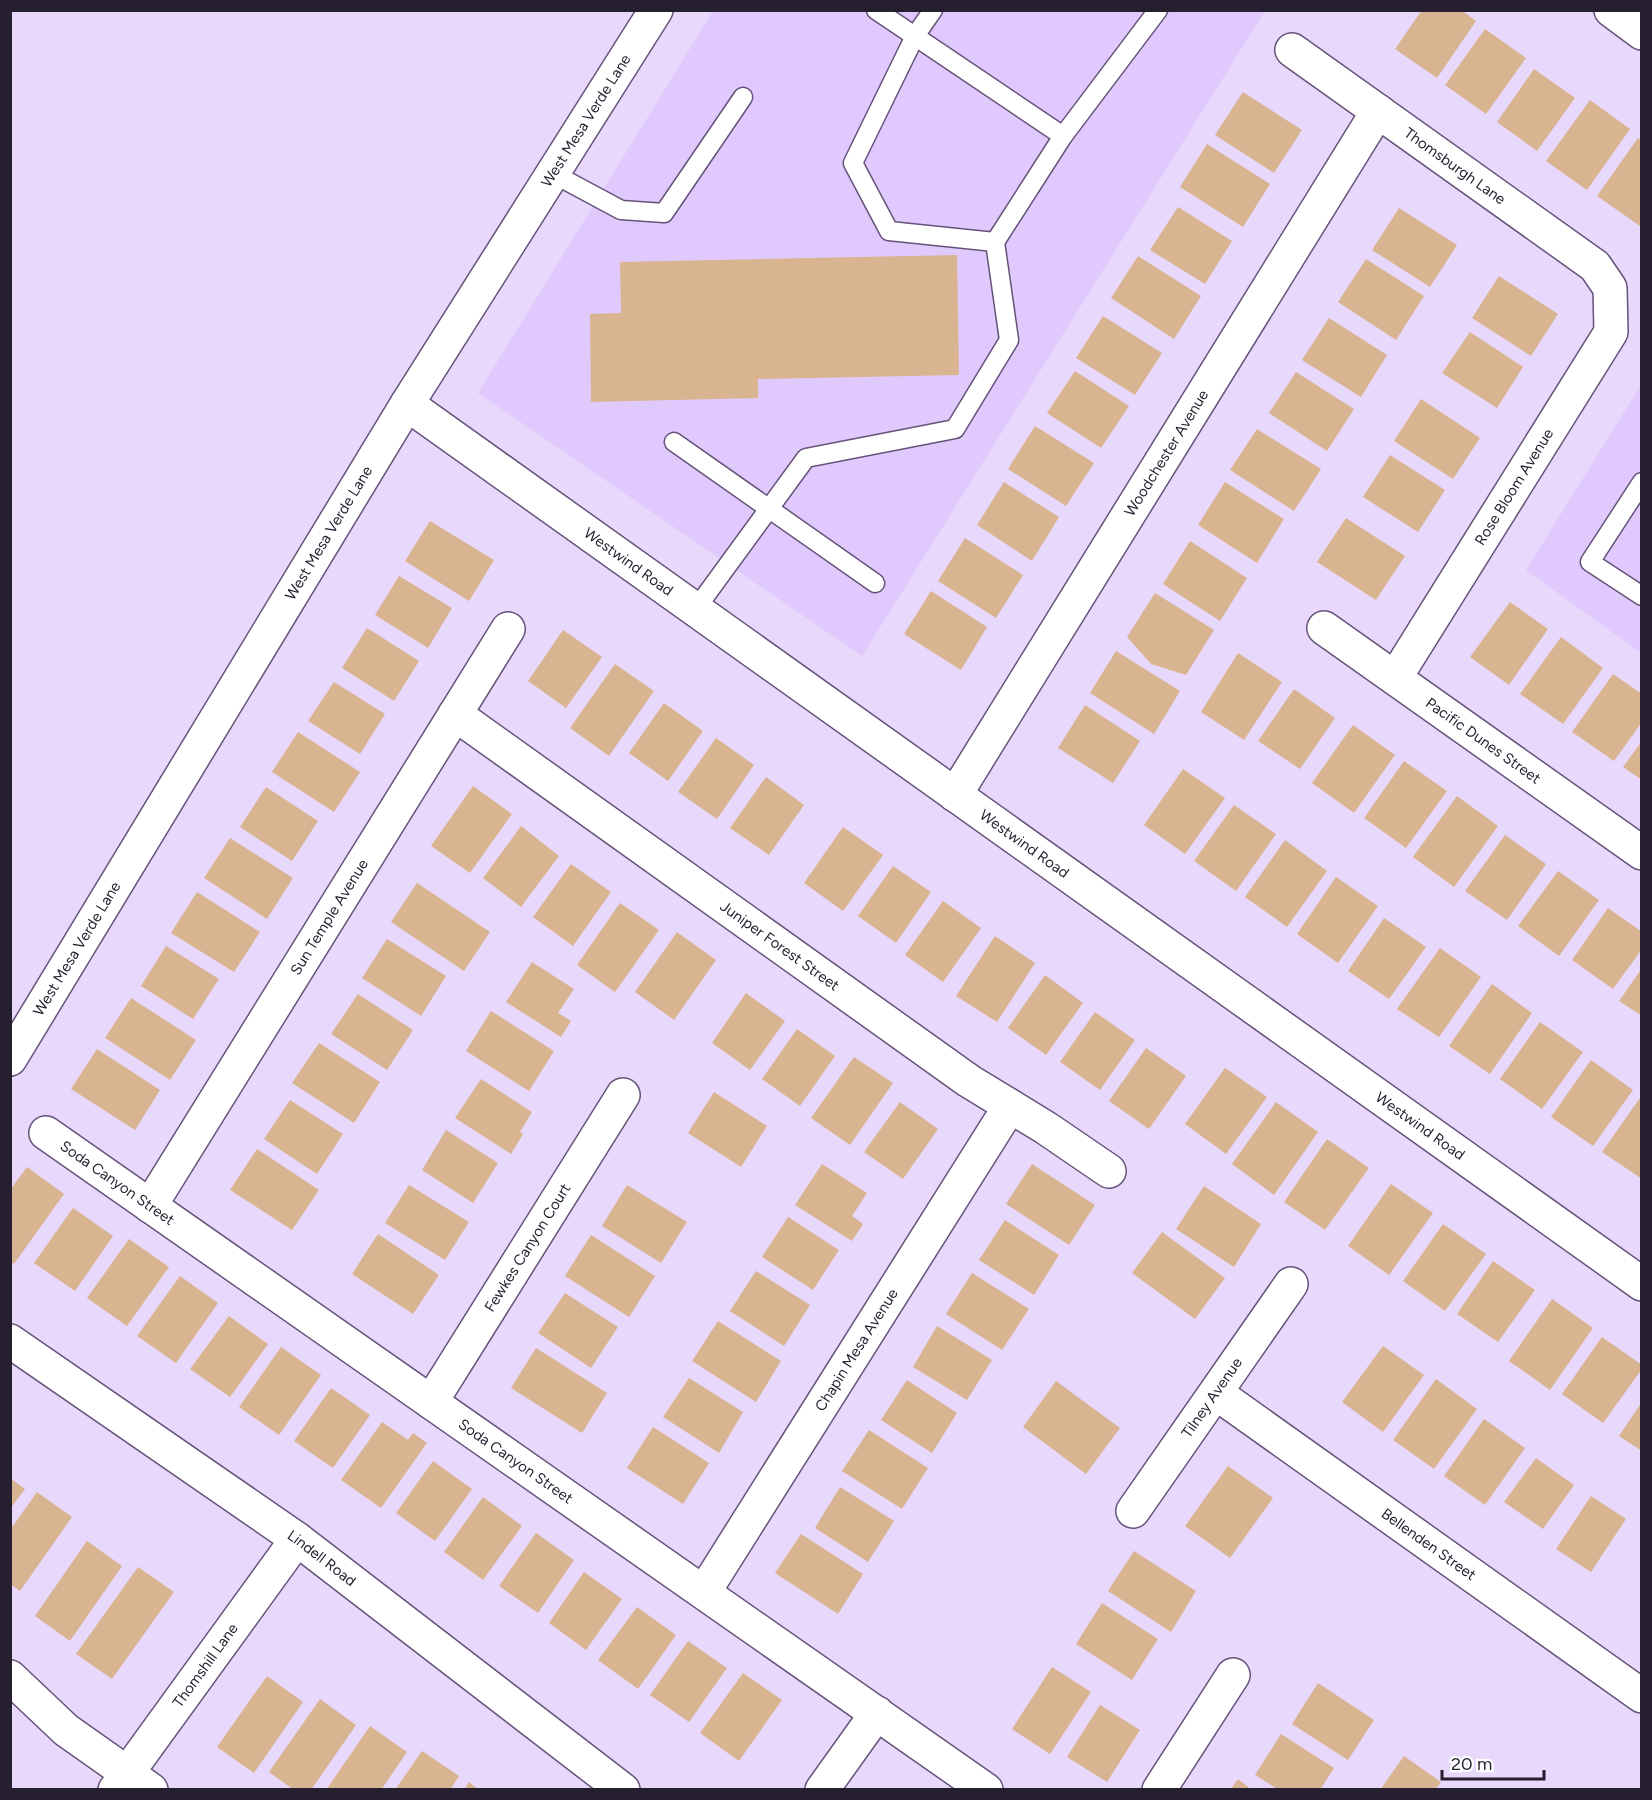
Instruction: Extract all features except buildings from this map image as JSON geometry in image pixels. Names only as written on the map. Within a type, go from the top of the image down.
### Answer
[{"type":"street","name":"West Mesa Verde Lane","points":[[10,1059],[407,404],[656,10]]},
{"type":"street","points":[[1611,10],[1641,33]]},
{"type":"street","name":"Thomsburgh Lane","points":[[1292,50],[1594,266],[1610,288]]},
{"type":"street","name":"Woodchester Avenue","points":[[955,795],[1378,111]]},
{"type":"street","name":"Rose Bloom Avenue","points":[[1395,678],[1611,332],[1610,288]]},
{"type":"street","name":"Westwind Road","points":[[407,404],[1641,1284]]},
{"type":"street","name":"Pacific Dunes Street","points":[[1324,628],[1641,853]]},
{"type":"street","name":"Sun Temple Avenue","points":[[150,1206],[508,629]]},
{"type":"street","name":"Juniper Forest Street","points":[[455,714],[969,1081],[1046,1128],[1108,1171]]},
{"type":"street","name":"Fewkes Canyon Court","points":[[431,1402],[623,1095]]},
{"type":"street","name":"Chapin Mesa Avenue","points":[[704,1592],[1010,1106]]},
{"type":"street","name":"Soda Canyon Street","points":[[46,1133],[986,1790]]},
{"type":"street","name":"Tilney Avenue","points":[[1133,1510],[1291,1284]]},
{"type":"street","name":"Lindell Road","points":[[10,1341],[297,1539],[623,1790]]},
{"type":"street","name":"Bellenden Street","points":[[1216,1393],[1641,1696]]},
{"type":"street","name":"Thomshill Lane","points":[[131,1784],[297,1539]]},
{"type":"street","points":[[1159,1790],[1233,1675]]},
{"type":"street","points":[[10,1677],[66,1730],[131,1784]]},
{"type":"street","points":[[822,1790],[877,1713]]},
{"type":"lane","points":[[876,10],[1063,136]]},
{"type":"lane","points":[[933,10],[915,36],[853,163],[889,231],[995,242]]},
{"type":"lane","points":[[695,610],[806,458],[955,429],[1010,340],[995,242],[1063,136],[1158,10]]},
{"type":"lane","points":[[552,173],[621,210],[664,213],[743,97]]},
{"type":"lane","points":[[674,442],[875,582]]},
{"type":"lane","points":[[1641,482],[1590,562],[1641,596]]},
{"type":"shaded area","points":[[713,11],[1265,11],[862,656],[478,393]]},
{"type":"shaded area","points":[[1641,385],[1641,653],[1526,570]]}]
